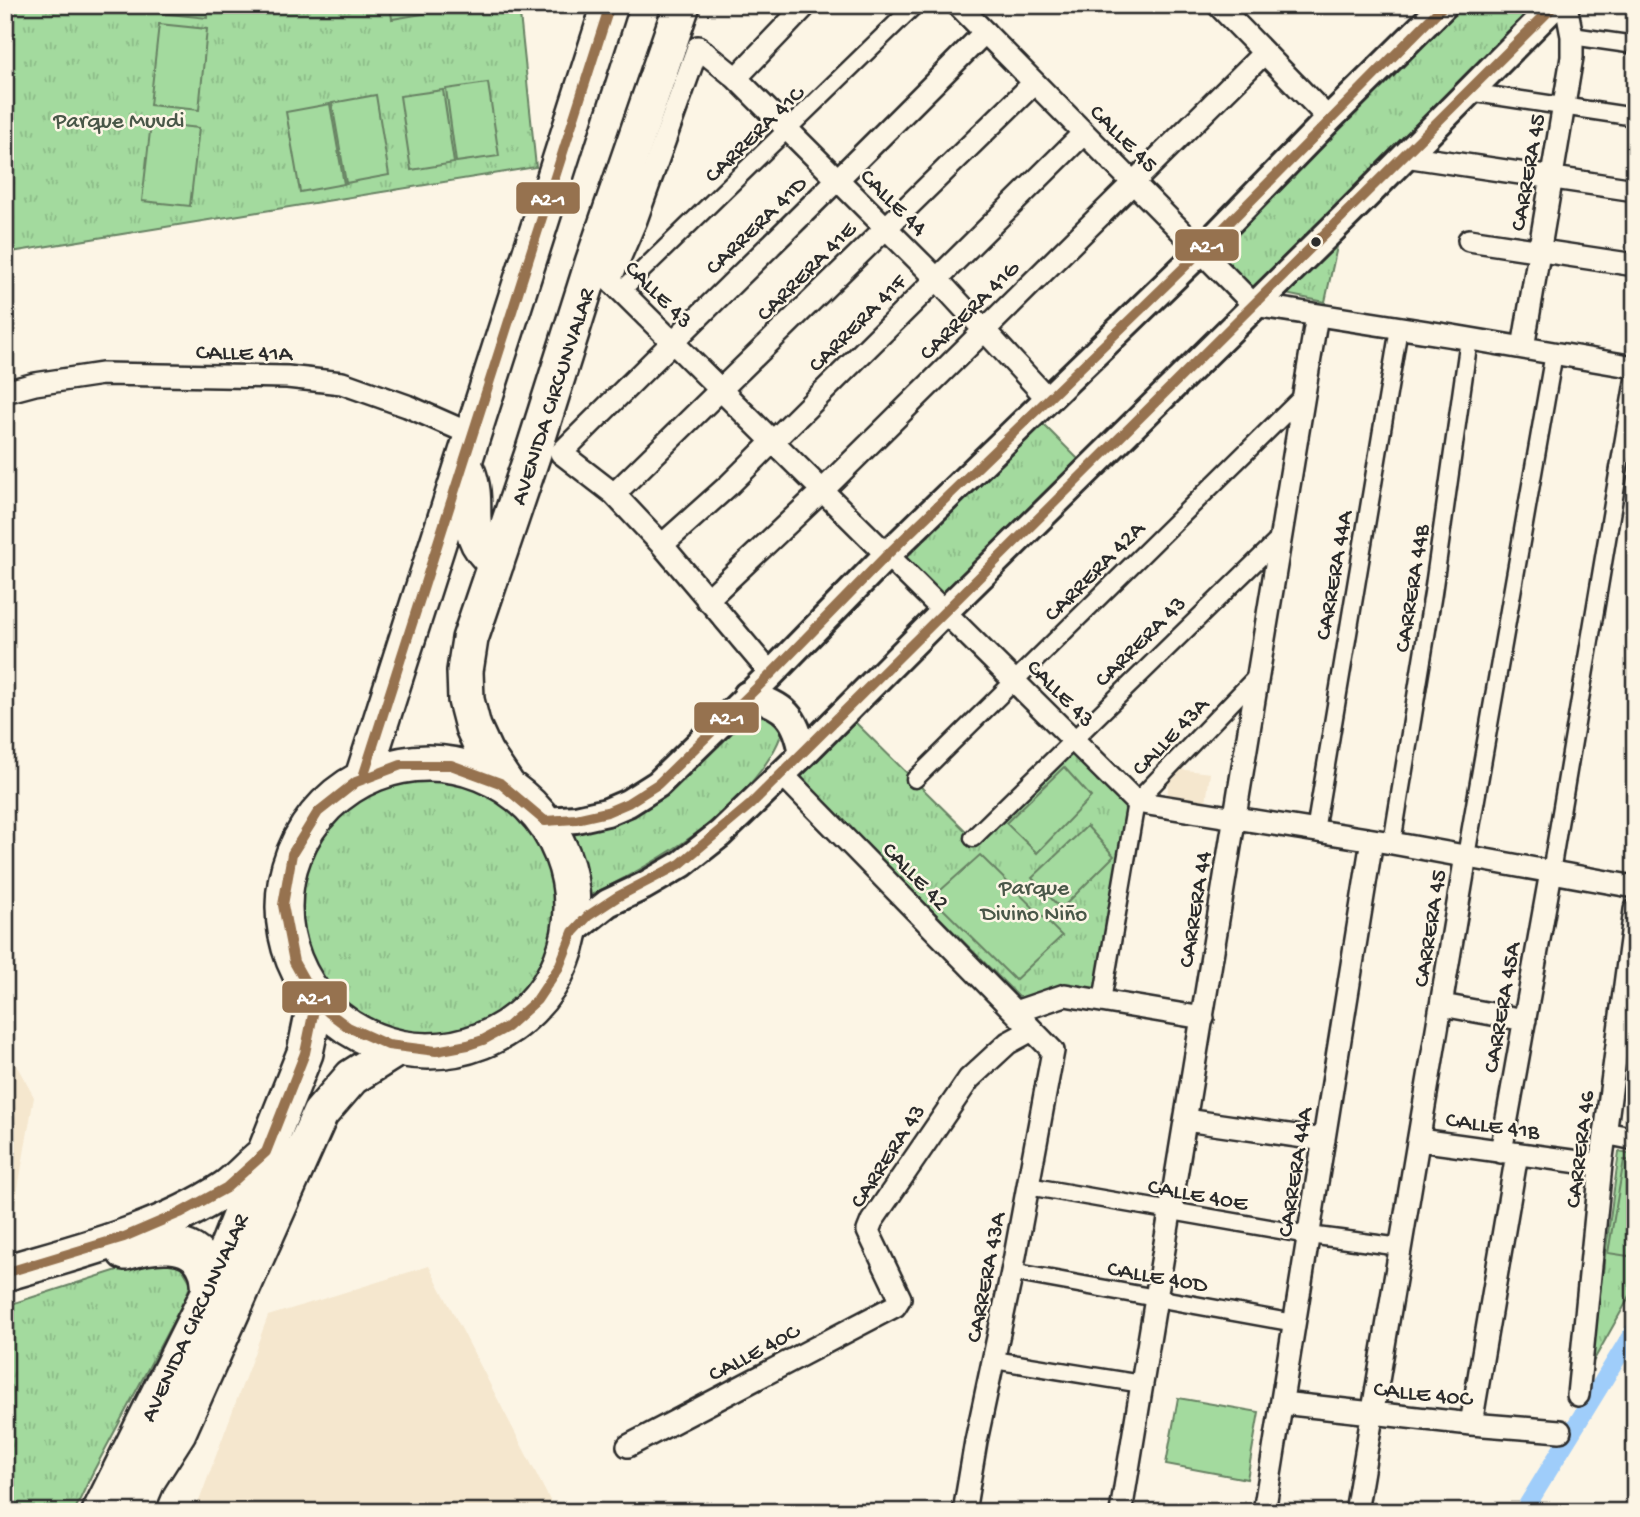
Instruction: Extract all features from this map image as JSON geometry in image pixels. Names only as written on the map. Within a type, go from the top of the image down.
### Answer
[{"type":"highway","points":[[363,777],[610,5]]},
{"type":"highway","name":"AVENIDA CIRCUNVALAR","points":[[506,784],[485,753],[473,727],[466,700],[465,671],[470,639],[496,563],[547,454],[608,278],[682,5]]},
{"type":"highway","points":[[468,450],[473,524],[477,543],[496,563]]},
{"type":"highway","points":[[421,762],[451,764],[479,771],[506,784],[521,795],[545,821],[560,846],[569,874],[573,904],[570,933],[562,961],[548,986],[530,1008],[508,1026],[483,1040],[455,1048],[427,1051],[398,1048],[353,1031],[333,1017],[316,1000],[298,973],[287,942],[282,910],[285,877],[296,846],[313,818],[336,795],[363,777],[391,767],[421,762]]},
{"type":"highway","name":"AVENIDA CIRCUNVALAR","points":[[100,1512],[210,1291],[305,1053],[316,1000]]},
{"type":"highway","name":"AVENIDA CIRCUNVALAR","points":[[134,1512],[148,1479],[178,1432],[320,1114],[352,1077],[398,1048]]},
{"type":"highway","points":[[5,1273],[124,1237],[180,1213],[226,1188],[266,1152]]},
{"type":"highway","points":[[5,1291],[148,1245],[171,1244],[194,1253],[206,1268],[210,1291]]},
{"type":"highway","points":[[157,1512],[170,1474],[178,1432]]},
{"type":"street","points":[[736,79],[806,5]]},
{"type":"street","name":"CARRERA 41C","points":[[608,278],[788,131],[915,5]]},
{"type":"street","name":"CALLE 45","points":[[958,5],[1254,306]]},
{"type":"street","points":[[1218,5],[1329,119]]},
{"type":"street","points":[[545,821],[576,819],[607,812],[657,784],[771,674],[887,555],[1200,251],[1444,5]]},
{"type":"street","points":[[570,933],[608,903],[682,864],[720,834],[1555,5]]},
{"type":"street","name":"CARRERA 45","points":[[1523,348],[1572,57],[1573,36],[1566,5]]},
{"type":"street","name":"CARRERA 41D","points":[[547,454],[672,342],[838,181],[985,32]]},
{"type":"street","points":[[1573,36],[1635,45]]},
{"type":"street","name":"CALLE 44","points":[[608,278],[636,220],[698,47],[736,79],[936,278],[1048,399]]},
{"type":"street","name":"CARRERA 41G","points":[[707,600],[822,491],[1264,53]]},
{"type":"street","name":"CARRERA 41E","points":[[614,494],[1034,83]]},
{"type":"street","points":[[1469,92],[1635,117]]},
{"type":"street","name":"CARRERA 41F","points":[[662,545],[729,485],[1084,133]]},
{"type":"street","points":[[1405,156],[1635,190]]},
{"type":"street","points":[[1469,240],[1635,265]]},
{"type":"street","name":"CALLE 43","points":[[608,278],[1136,803]]},
{"type":"street","points":[[1254,306],[1635,367]]},
{"type":"street","name":"CARRERA 44","points":[[1121,1512],[1317,315]]},
{"type":"street","name":"CARRERA 44A","points":[[1315,831],[1399,328]]},
{"type":"street","name":"CARRERA 44B","points":[[1382,841],[1433,593],[1469,340]]},
{"type":"street","name":"CARRERA 45","points":[[1356,1512],[1554,353]]},
{"type":"street","points":[[1551,872],[1635,373]]},
{"type":"street","name":"CALLE 41A","points":[[5,391],[102,374],[287,377],[342,383],[407,406],[468,450]]},
{"type":"street","name":"CARRERA 42A","points":[[915,779],[1304,395]]},
{"type":"street","points":[[547,454],[614,494],[662,545],[771,674]]},
{"type":"street","name":"CARRERA 43","points":[[973,838],[1280,538]]},
{"type":"street","name":"CALLE 43A","points":[[1102,1001],[1136,803],[1258,675]]},
{"type":"street","points":[[747,695],[769,700],[787,713],[799,732],[803,754]]},
{"type":"street","name":"CALLE 42","points":[[782,774],[1053,1051]]},
{"type":"street","points":[[1136,803],[1382,841],[1635,887]]},
{"type":"street","name":"CARRERA 44A","points":[[1264,1512],[1324,1140],[1382,841]]},
{"type":"street","name":"CARRERA 45A","points":[[1471,1424],[1525,1020],[1551,872]]},
{"type":"street","name":"CARRERA 46","points":[[1578,1395],[1605,1133],[1626,1037],[1635,910]]},
{"type":"street","points":[[1015,1012],[1065,995],[1203,1018]]},
{"type":"street","points":[[1442,1005],[1525,1020]]},
{"type":"street","name":"CARRERA 43","points":[[900,1298],[868,1231],[872,1221],[969,1079],[1008,1044],[1032,1030]]},
{"type":"street","name":"CARRERA 43A","points":[[964,1512],[1053,1051]]},
{"type":"street","points":[[1186,1120],[1324,1140]]},
{"type":"street","points":[[1605,1133],[1635,1139]]},
{"type":"street","name":"CALLE 41B","points":[[1419,1140],[1601,1165]]},
{"type":"street","name":"CALLE 40E","points":[[1028,1185],[1309,1235],[1401,1247]]},
{"type":"street","name":"CALLE 40D","points":[[1012,1272],[1295,1323]]},
{"type":"street","name":"CALLE 40C","points":[[628,1446],[895,1306],[900,1298]]},
{"type":"street","points":[[994,1360],[1142,1384]]},
{"type":"street","name":"CALLE 40C","points":[[1282,1403],[1560,1431]]},
{"type":"shaded area","points":[[1170,768],[1210,773],[1206,803],[1167,798]]},
{"type":"shaded area","points":[[5,1049],[34,1097],[11,1228],[5,1230]]},
{"type":"shaded area","points":[[429,1266],[556,1512],[195,1512],[268,1316]]},
{"type":"green space","name":"Parque Muvdi","points":[[5,5],[519,5],[536,167],[5,253]]},
{"type":"green space","points":[[161,5],[208,5],[207,18],[160,13]]},
{"type":"green space","points":[[390,5],[476,5],[392,19]]},
{"type":"green space","points":[[1444,5],[1548,5],[1254,305],[1201,251]]},
{"type":"green space","points":[[159,24],[207,29],[199,110],[150,105]]},
{"type":"green space","points":[[488,83],[499,156],[456,162],[446,89]]},
{"type":"green space","points":[[443,90],[454,163],[411,170],[400,96]]},
{"type":"green space","points":[[376,95],[389,175],[346,183],[332,103]]},
{"type":"green space","points":[[330,104],[344,184],[300,192],[286,112]]},
{"type":"green space","points":[[151,123],[199,128],[190,206],[142,201]]},
{"type":"green space","points":[[1338,242],[1325,302],[1285,294]]},
{"type":"green space","points":[[1033,414],[1088,469],[944,612],[888,555]]},
{"type":"green space","points":[[762,716],[773,716],[783,726],[778,743],[762,769],[725,810],[682,844],[585,898],[580,864],[566,829],[654,799],[693,769],[729,732]]},
{"type":"green space","name":"Parque Divino Niño","points":[[852,719],[978,843],[1070,752],[1129,809],[1098,999],[1022,1000],[796,775]]},
{"type":"green space","points":[[1064,767],[1091,797],[1037,853],[1006,823]]},
{"type":"green space","points":[[427,780],[464,785],[498,801],[517,817],[533,836],[549,870],[554,907],[549,944],[533,978],[517,997],[498,1013],[464,1029],[427,1034],[390,1029],[356,1013],[337,997],[321,978],[305,944],[300,907],[305,870],[321,836],[337,817],[356,801],[390,785]]},
{"type":"green space","points":[[1087,826],[1114,856],[1061,909],[1032,878]]},
{"type":"green space","points":[[980,855],[1062,936],[1015,980],[932,898]]},
{"type":"green space","points":[[1619,1152],[1635,1155],[1635,1287],[1590,1367]]},
{"type":"green space","points":[[1624,1160],[1635,1161],[1635,1257],[1608,1253]]},
{"type":"green space","points":[[155,1258],[179,1263],[191,1283],[74,1512],[5,1512],[5,1306]]},
{"type":"green space","points":[[1178,1398],[1259,1412],[1247,1479],[1166,1464]]},
{"type":"waterway","points":[[1523,1512],[1635,1329]]},
{"type":"transit line","name":"A2-1","points":[[363,777],[610,5]]},
{"type":"transit line","name":"A2-1","points":[[1444,5],[1201,251],[887,555],[771,674],[658,784],[628,803],[607,812],[576,819],[545,821],[500,783],[451,765],[401,765],[356,782],[318,812],[292,854],[283,905],[294,962],[312,994],[328,1012],[348,1027],[388,1045],[436,1051],[483,1040],[507,1027],[537,1000],[559,967],[573,932],[588,916],[617,897],[680,864],[750,805],[1555,5]]},
{"type":"transit line","name":"A2-1","points":[[5,1273],[124,1237],[180,1213],[226,1188],[266,1152],[305,1053],[316,1000]]}]
